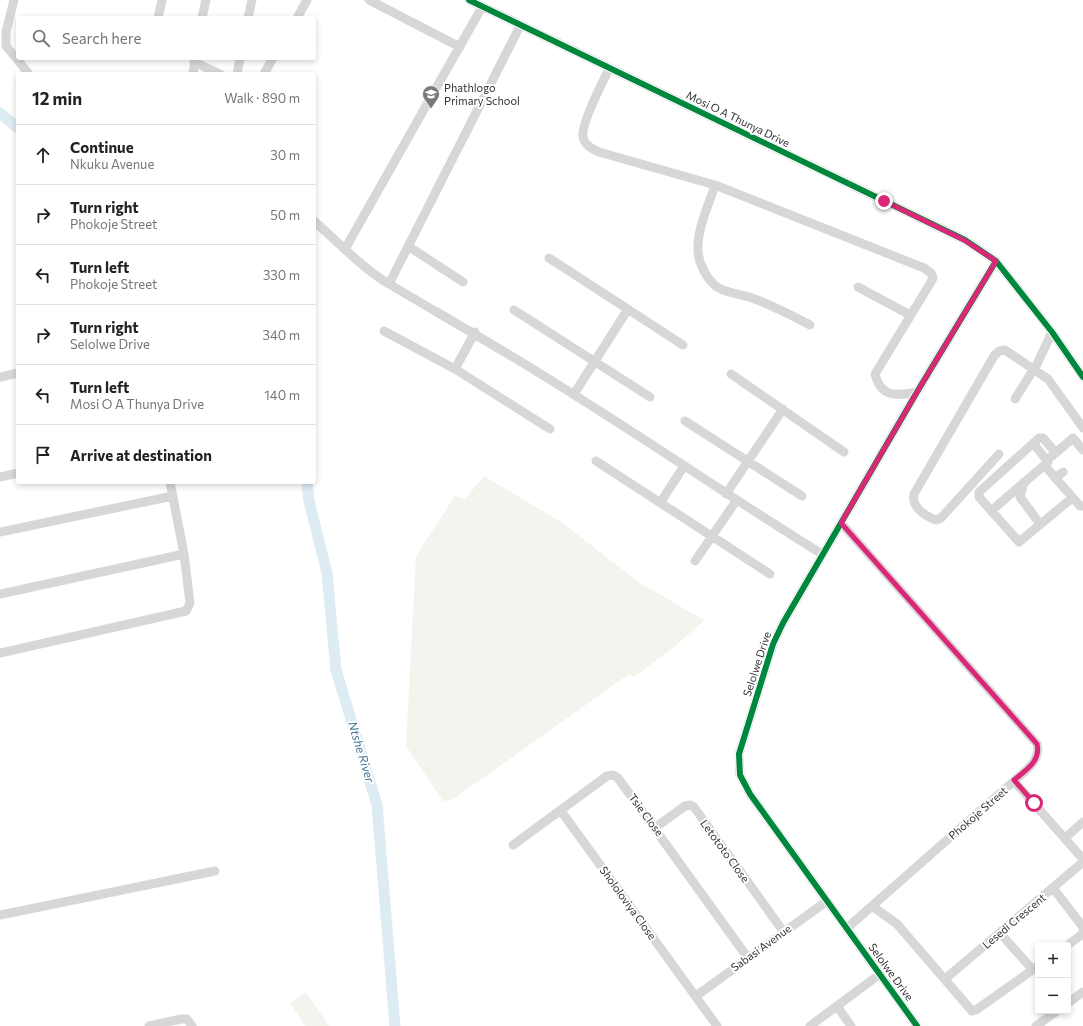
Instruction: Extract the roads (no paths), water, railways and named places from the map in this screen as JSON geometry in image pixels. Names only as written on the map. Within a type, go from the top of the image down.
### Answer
[{"type":"street","points":[[14,0],[14,19],[5,37],[6,46],[16,58]]},
{"type":"street","points":[[158,16],[162,0]]},
{"type":"street","points":[[202,16],[206,0]]},
{"type":"street","points":[[248,16],[252,0]]},
{"type":"street","points":[[298,16],[307,0]]},
{"type":"street","points":[[368,0],[460,47]]},
{"type":"street","name":"Mosi O A Thunya Drive","points":[[469,0],[964,240],[996,261],[1052,332],[1083,377]]},
{"type":"street","points":[[345,249],[482,7]]},
{"type":"street","points":[[389,284],[520,26]]},
{"type":"street","points":[[18,60],[27,72]]},
{"type":"street","points":[[193,72],[194,60],[216,72]]},
{"type":"street","points":[[237,72],[240,60]]},
{"type":"street","points":[[265,72],[273,60]]},
{"type":"street","points":[[609,68],[582,135],[590,148],[715,185],[928,270],[933,278],[875,374],[877,382],[884,390],[892,395],[899,396],[917,392]]},
{"type":"street","points":[[715,185],[698,239],[697,251],[700,264],[713,283],[719,288],[752,298],[786,312],[810,325]]},
{"type":"street","points":[[316,223],[345,249],[389,284],[474,332],[574,394],[736,501],[822,554]]},
{"type":"street","points":[[408,246],[463,282]]},
{"type":"street","points":[[549,258],[683,346]]},
{"type":"street","name":"Selolwe Drive","points":[[918,1026],[750,794],[740,775],[739,754],[778,633],[822,554],[996,261]]},
{"type":"street","points":[[858,287],[910,315]]},
{"type":"street","points":[[574,394],[628,309]]},
{"type":"street","points":[[514,310],[650,397]]},
{"type":"street","points":[[384,331],[455,369],[550,430]]},
{"type":"street","points":[[455,369],[474,332]]},
{"type":"street","points":[[1015,399],[1032,369],[1037,364],[1052,332]]},
{"type":"street","points":[[991,511],[1083,429],[1048,379],[1005,350],[998,351],[994,356],[914,494],[913,500],[916,507],[936,520],[940,518],[999,454]]},
{"type":"street","points":[[0,377],[16,373]]},
{"type":"street","points":[[730,374],[844,452]]},
{"type":"street","points":[[726,494],[783,409]]},
{"type":"street","points":[[685,421],[802,496]]},
{"type":"street","points":[[1056,452],[1041,437],[979,492],[979,497],[1019,542],[1072,498]]},
{"type":"street","points":[[1073,438],[1083,450]]},
{"type":"street","points":[[1033,443],[1055,478],[1072,498],[1081,507],[1083,506]]},
{"type":"street","points":[[596,461],[660,503],[713,535],[770,574]]},
{"type":"street","points":[[660,503],[684,466]]},
{"type":"street","points":[[1055,478],[1063,472]]},
{"type":"street","points":[[0,477],[16,473]]},
{"type":"street","points":[[1024,482],[1020,497],[1040,524]]},
{"type":"street","points":[[0,653],[186,611],[190,603],[184,554],[170,484]]},
{"type":"street","points":[[0,532],[173,496]]},
{"type":"street","points":[[695,561],[736,501]]},
{"type":"street","name":"Phokoje Street","points":[[841,523],[1037,744],[1039,752],[1036,759],[1014,780],[847,928]]},
{"type":"street","points":[[0,594],[184,554]]},
{"type":"street","name":"Tsie Close","points":[[513,845],[607,776],[618,778],[656,827],[748,958]]},
{"type":"street","points":[[1014,780],[1083,860]]},
{"type":"street","name":"Letototo Close","points":[[656,827],[685,806],[690,805],[694,807],[783,932]]},
{"type":"street","name":"Shololoviya Close","points":[[561,811],[717,1026]]},
{"type":"street","points":[[1065,838],[1083,822]]},
{"type":"street","name":"Lesedi Crescent","points":[[945,979],[1053,888],[1083,860]]},
{"type":"street","points":[[0,915],[214,871]]},
{"type":"street","points":[[1053,888],[1083,927]]},
{"type":"street","name":"Sabasi Avenue","points":[[696,996],[827,901]]},
{"type":"street","points":[[872,906],[897,924],[972,1011],[976,1010],[1035,969]]},
{"type":"street","points":[[1071,943],[1081,935],[1083,931]]},
{"type":"street","points":[[1000,933],[1035,967]]},
{"type":"street","points":[[810,1026],[880,974]]},
{"type":"street","points":[[1071,1001],[1083,992]]},
{"type":"street","points":[[837,1006],[851,1026]]},
{"type":"street","points":[[1036,1026],[1053,1014]]},
{"type":"street","points":[[149,1026],[181,1019],[187,1019],[192,1026]]},
{"type":"waterway","name":"Ntshe River","points":[[0,113],[16,126]]},
{"type":"waterway","name":"Ntshe River","points":[[307,484],[309,501],[327,573],[336,670],[377,805],[395,1026]]},
{"type":"place","name":"Phathlogo Primary School","points":[[431,109]]}]
